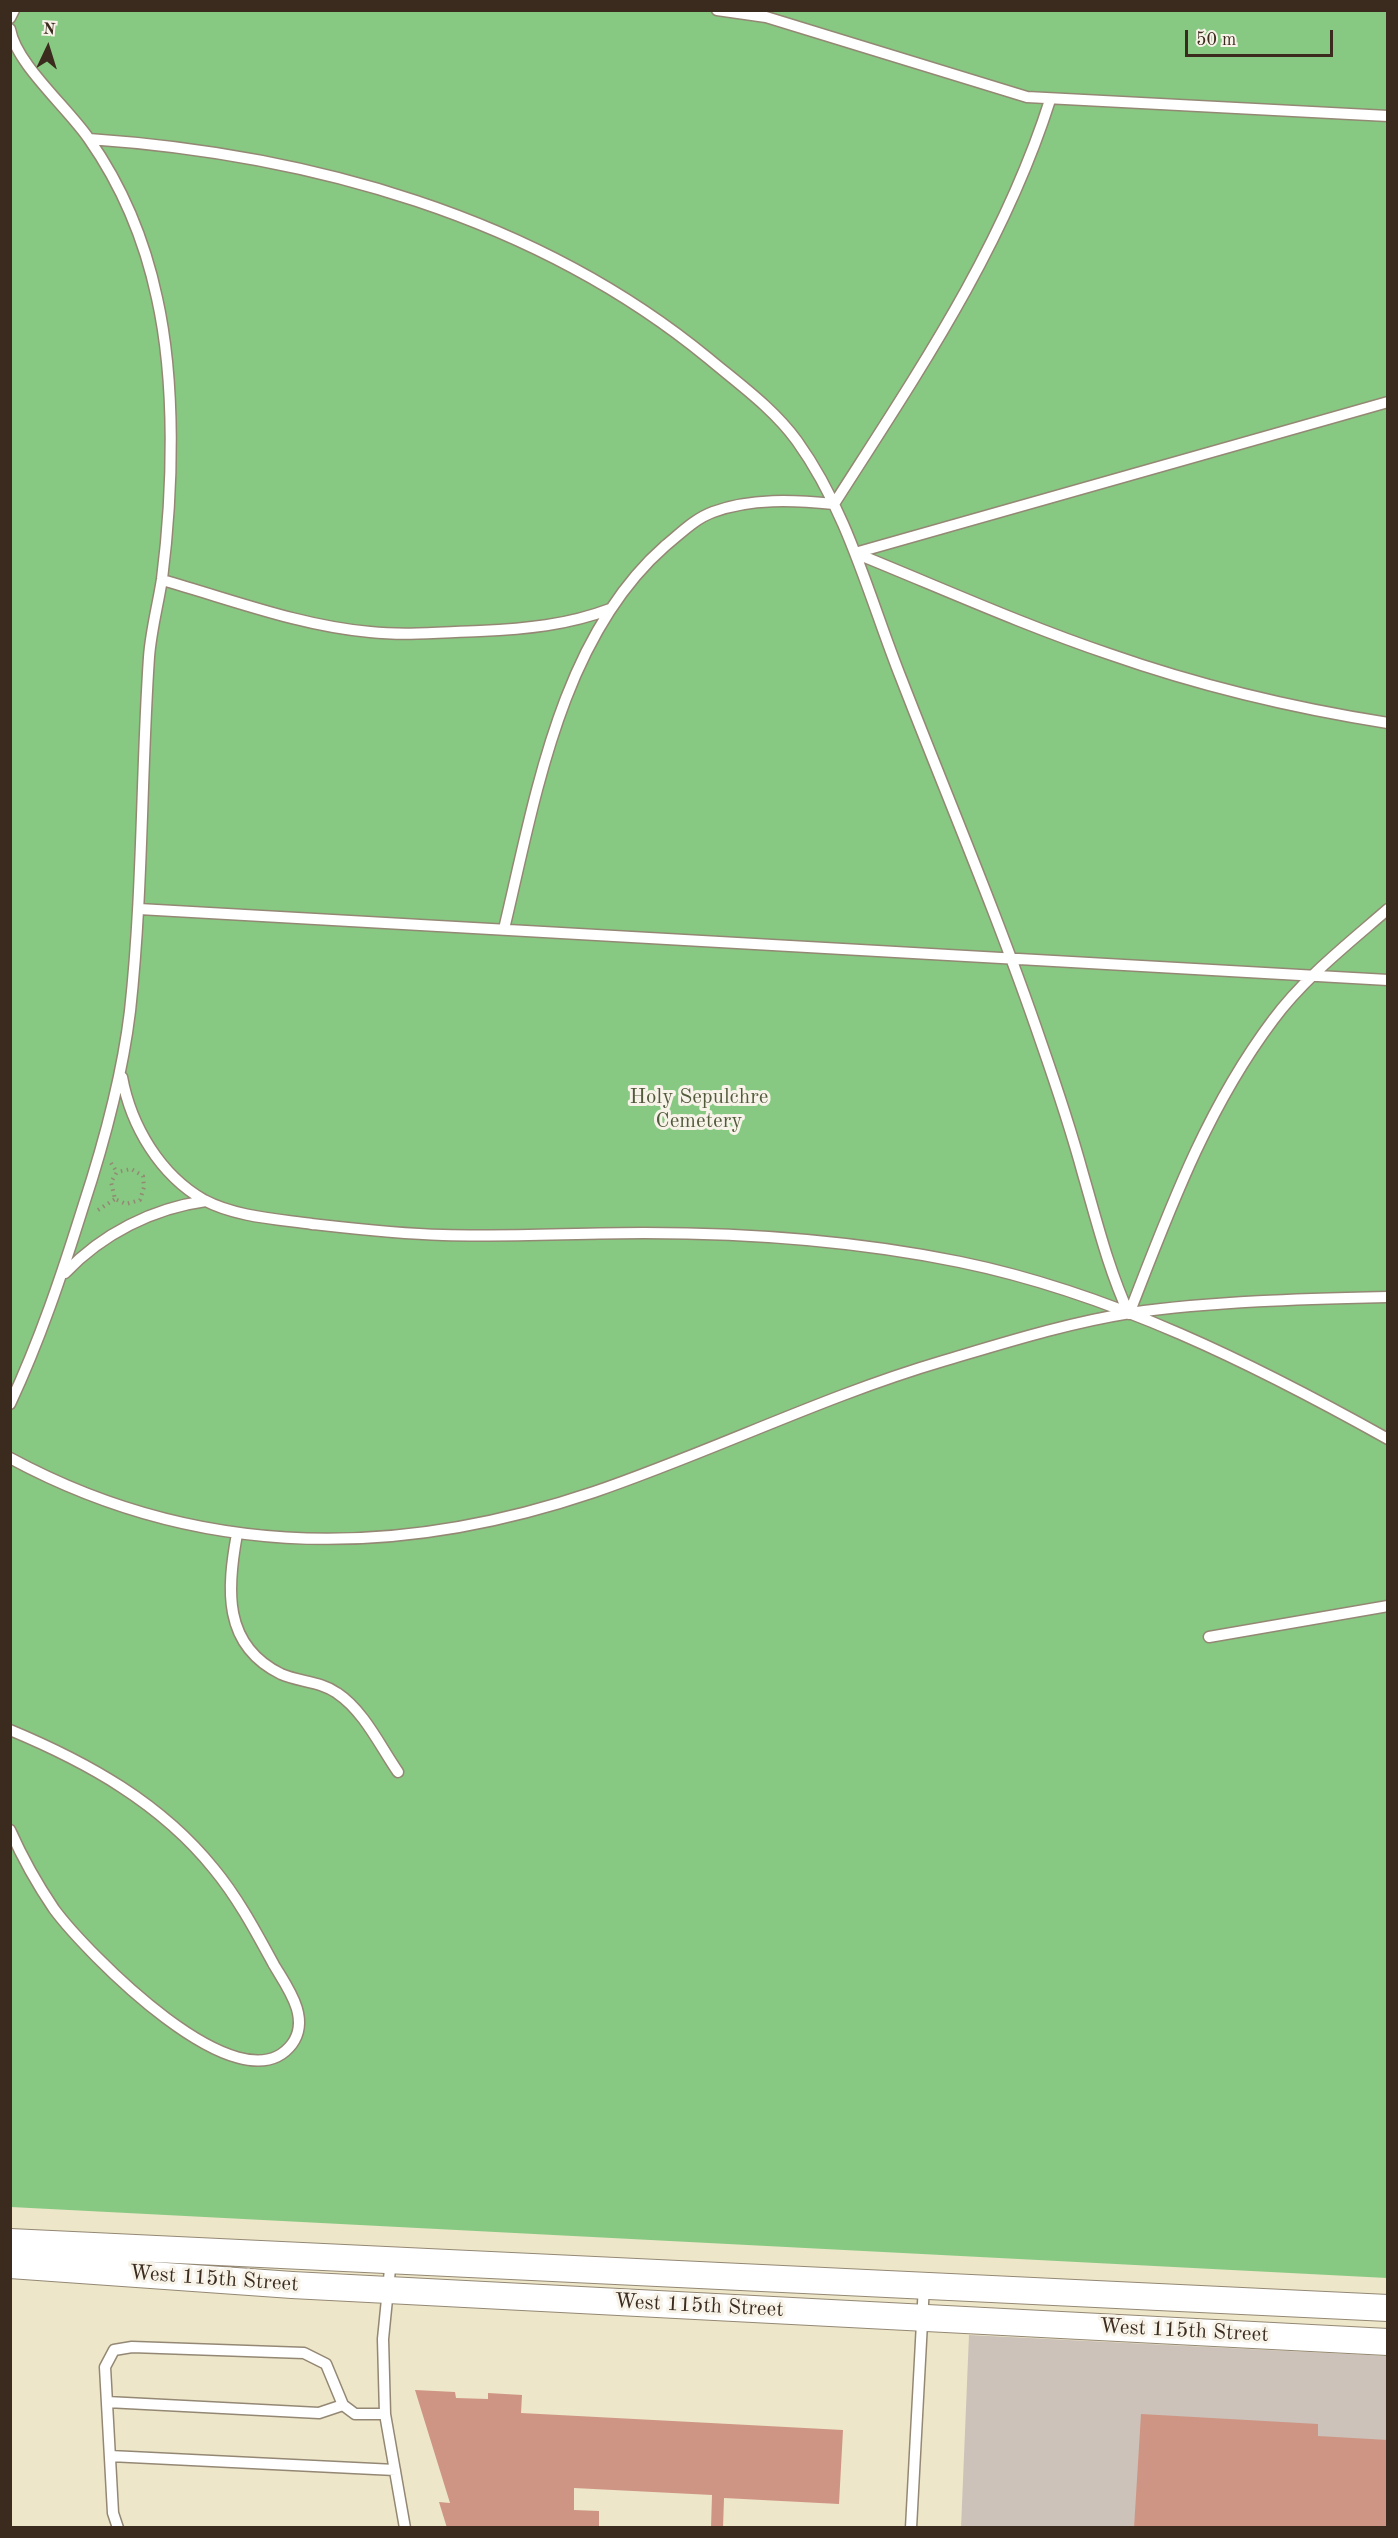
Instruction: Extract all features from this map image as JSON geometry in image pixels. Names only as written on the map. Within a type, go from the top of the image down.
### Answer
[{"type":"street","name":"West 115th Street","points":[[10,2242],[1388,2308]]},
{"type":"street","name":"West 115th Street","points":[[10,2265],[388,2290],[1388,2342]]},
{"type":"lane","points":[[10,18],[14,10]]},
{"type":"lane","points":[[717,10],[766,17],[1002,92],[1050,100],[1388,116]]},
{"type":"lane","points":[[10,29],[13,44],[20,55],[70,113],[106,164],[134,222],[146,255],[162,325],[170,412],[162,580],[149,655],[139,909],[121,1068],[101,1150],[62,1276],[10,1404]]},
{"type":"lane","points":[[834,504],[934,349],[984,259],[1035,146],[1050,100]]},
{"type":"lane","points":[[89,139],[163,144],[236,155],[368,186],[475,223],[564,263],[644,309],[682,337],[772,412],[797,441],[834,504],[855,553],[886,640],[1010,958],[1060,1101],[1103,1252],[1129,1314]]},
{"type":"lane","points":[[855,553],[1388,402]]},
{"type":"lane","points":[[504,930],[531,812],[558,723],[577,673],[610,609],[632,579],[690,525],[711,513],[733,506],[759,502],[807,501],[834,504]]},
{"type":"lane","points":[[855,553],[1107,654],[1160,671],[1259,698],[1388,723]]},
{"type":"lane","points":[[162,580],[315,623],[370,632],[419,633],[548,626],[580,620],[610,609]]},
{"type":"lane","points":[[139,909],[1388,980]]},
{"type":"lane","points":[[1129,1314],[1188,1162],[1213,1114],[1274,1018],[1315,975],[1388,909]]},
{"type":"lane","points":[[121,1068],[133,1117],[160,1162],[180,1183],[206,1201],[247,1214],[389,1232],[445,1235],[708,1233],[774,1237],[904,1252],[963,1262],[1024,1279],[1129,1314],[1274,1378],[1388,1438]]},
{"type":"lane","points":[[62,1276],[81,1257],[132,1224],[165,1210],[206,1201]]},
{"type":"lane","points":[[10,1458],[112,1503],[190,1525],[237,1534],[317,1540],[387,1536],[455,1527],[547,1507],[644,1474],[941,1361],[1071,1325],[1129,1314],[1251,1302],[1388,1297]]},
{"type":"lane","points":[[237,1534],[229,1575],[230,1598],[234,1620],[242,1640],[263,1662],[282,1674],[313,1682],[337,1692],[357,1709],[398,1772]]},
{"type":"lane","points":[[1209,1637],[1388,1606]]},
{"type":"lane","points":[[10,1730],[86,1764],[149,1806],[194,1846],[215,1870],[249,1920],[296,2002],[298,2028],[292,2043],[272,2059],[249,2062],[206,2043],[151,2007],[98,1960],[55,1909],[34,1878],[10,1830]]},
{"type":"lane","points":[[391,2259],[383,2340],[385,2414],[405,2528]]},
{"type":"lane","points":[[911,2528],[924,2285]]},
{"type":"lane","points":[[118,2528],[113,2512],[105,2367],[114,2350],[132,2347],[304,2353],[326,2364],[342,2405],[355,2414],[385,2414]]},
{"type":"lane","points":[[107,2402],[319,2413],[342,2405]]},
{"type":"lane","points":[[110,2456],[395,2470]]},
{"type":"path","points":[[101,1150],[117,1172]]},
{"type":"path","points":[[131,1169],[143,1176],[144,1187],[140,1200],[126,1204],[115,1199],[111,1182],[117,1172],[131,1169]]},
{"type":"shaded area","points":[[969,2335],[1387,2356],[1387,2527],[961,2528]]},
{"type":"green space","name":"Holy Sepulchre Cemetery","points":[[10,11],[1387,11],[1387,2278],[11,2207]]},
{"type":"building","points":[[415,2390],[455,2392],[456,2398],[488,2399],[488,2393],[522,2395],[521,2413],[843,2430],[839,2504],[724,2498],[723,2528],[711,2528],[712,2495],[574,2488],[574,2510],[599,2511],[599,2528],[447,2528],[439,2502],[450,2503]]},
{"type":"building","points":[[1141,2414],[1318,2424],[1318,2436],[1388,2440],[1388,2528],[1134,2528]]}]
